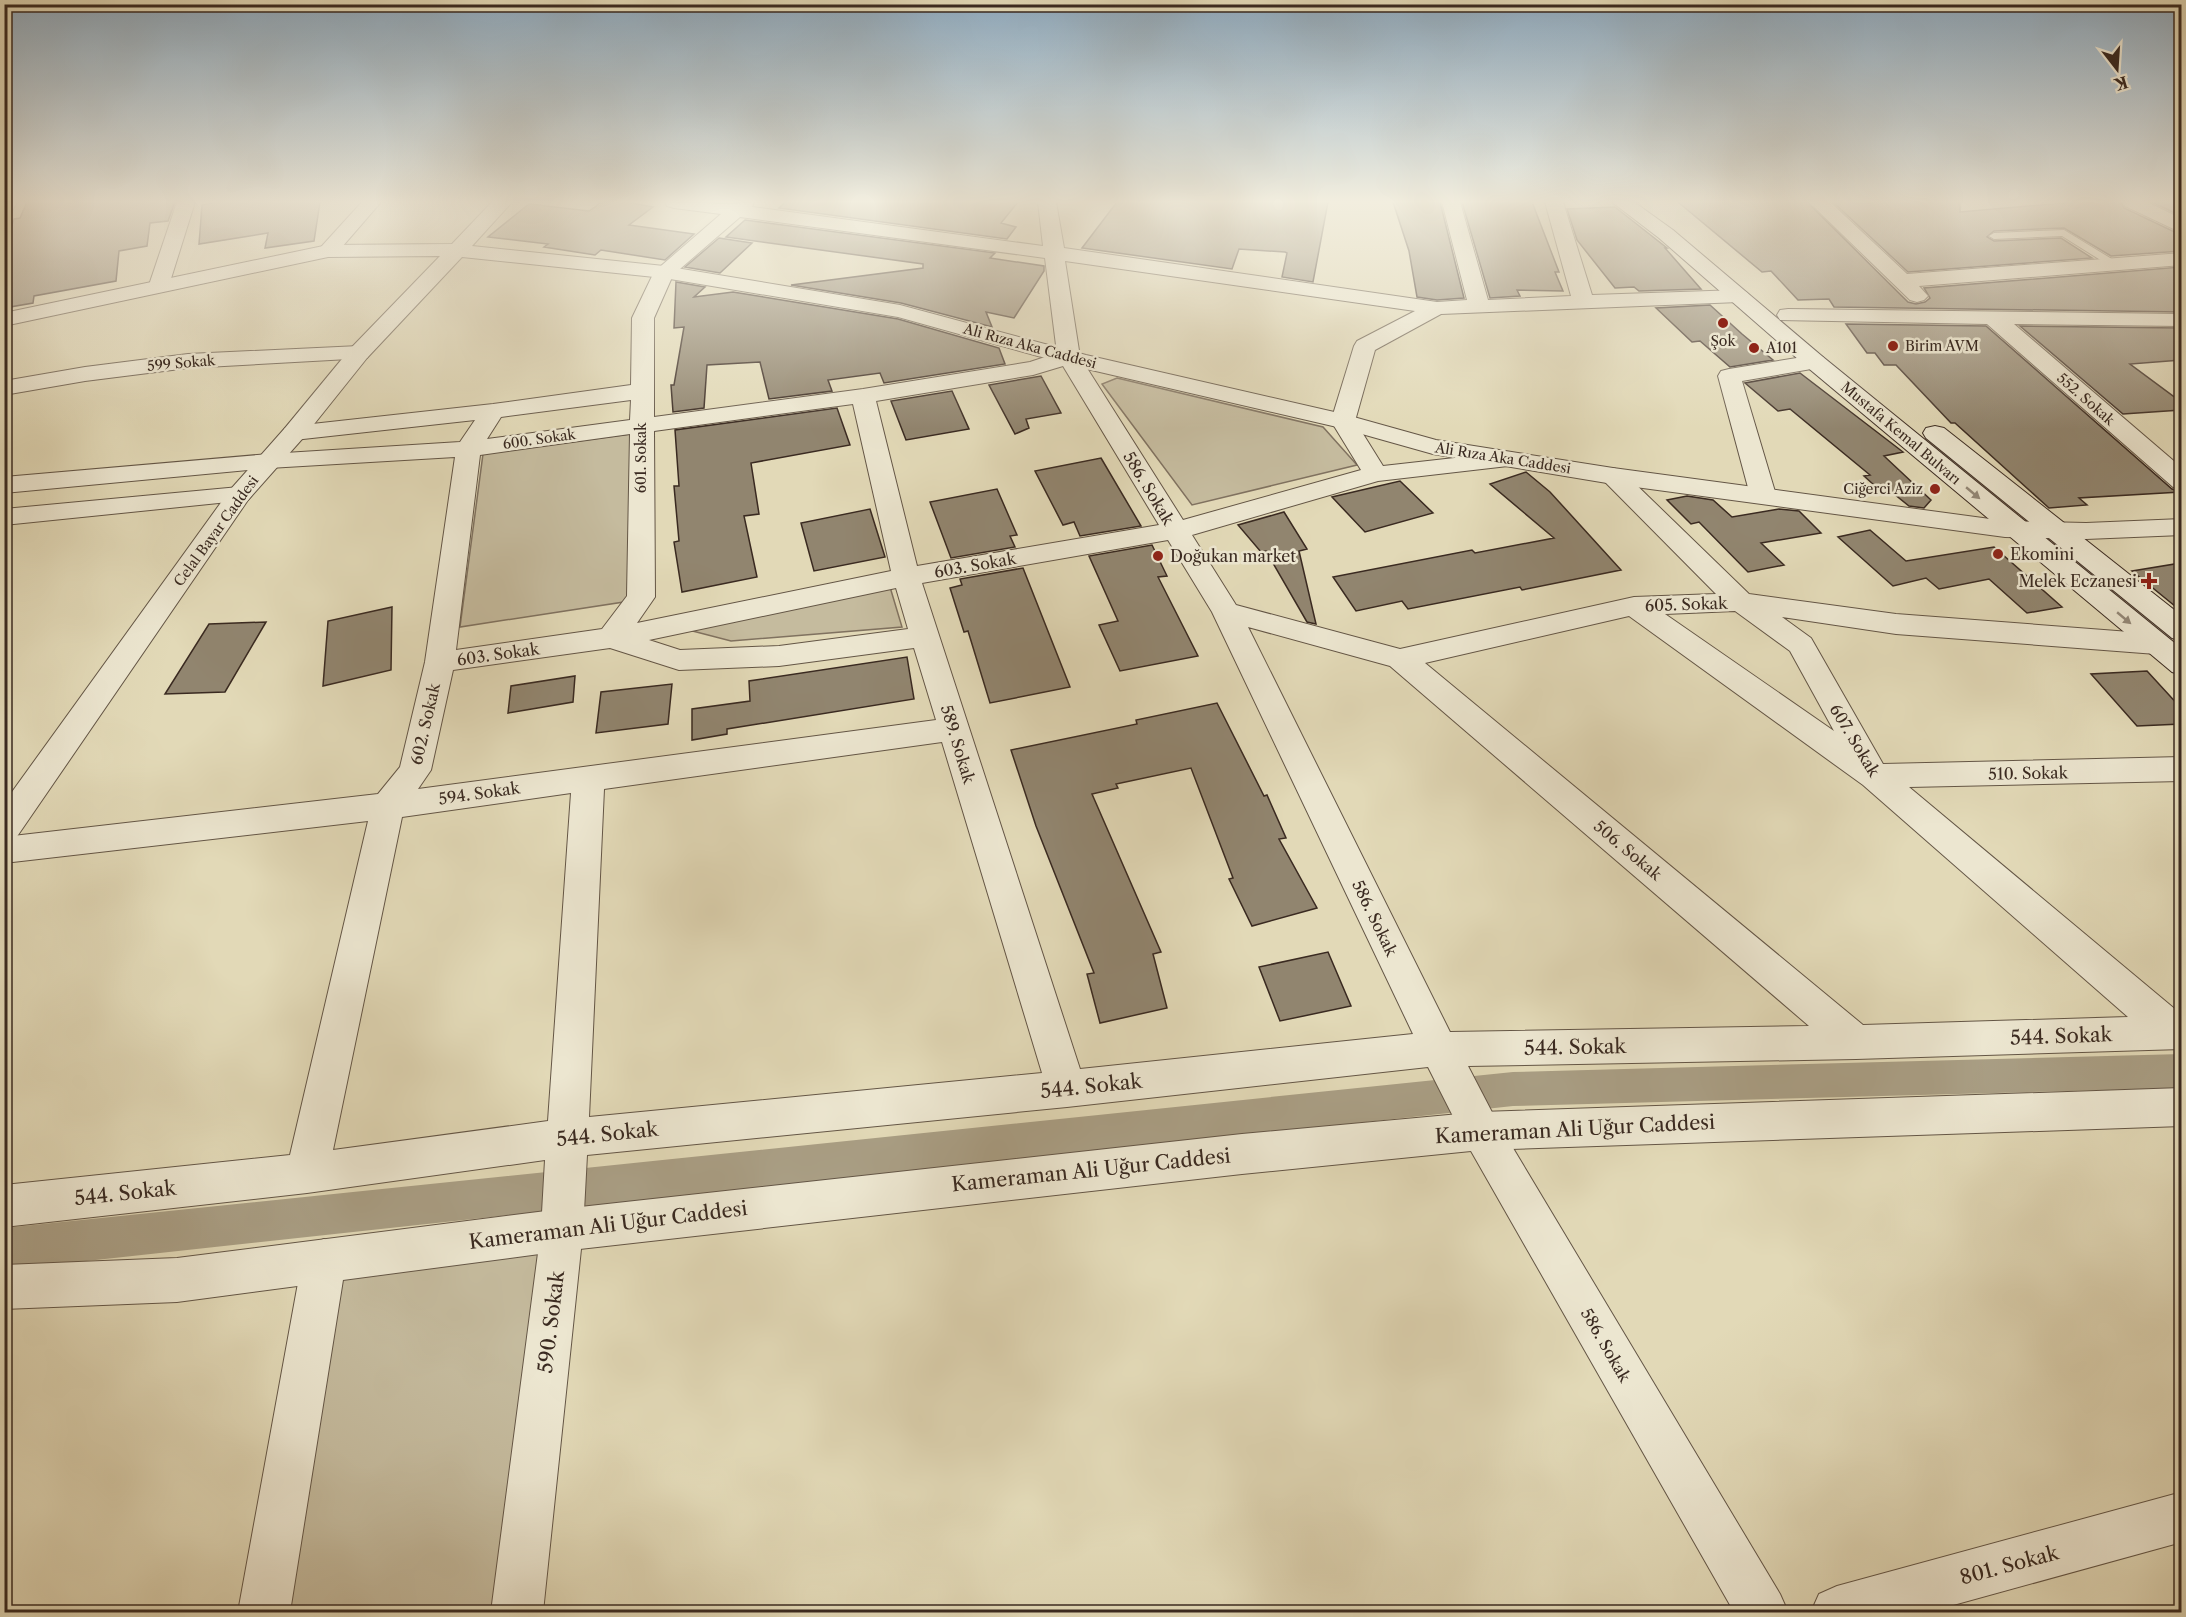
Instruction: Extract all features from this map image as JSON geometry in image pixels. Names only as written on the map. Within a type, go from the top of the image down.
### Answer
[{"type":"street","points":[[159,285],[161,277]]},
{"type":"street","name":"Ali Rıza Aka Caddesi","points":[[4,320],[196,277]]},
{"type":"street","name":"Celal Bayar Caddesi","points":[[4,829],[239,495],[294,433],[359,353],[431,277]]},
{"type":"street","name":"601. Sokak","points":[[611,638],[641,597],[643,318],[662,277]]},
{"type":"street","name":"Ali Rıza Aka Caddesi","points":[[697,277],[900,311],[1069,357],[1343,421],[1433,447],[1613,476],[2017,530],[2177,531]]},
{"type":"street","name":"586. Sokak","points":[[1057,277],[1069,357],[1226,612],[1481,1131],[1762,1612]]},
{"type":"street","points":[[1224,277],[1437,308],[1738,296]]},
{"type":"street","points":[[1471,277],[1479,306]]},
{"type":"street","points":[[1576,277],[1583,301]]},
{"type":"street","name":"Mustafa Kemal Bulvarı","points":[[1716,277],[2181,665]]},
{"type":"street","name":"Mustafa Kemal Bulvarı","points":[[1742,277],[2181,631]]},
{"type":"street","points":[[1898,277],[1938,316]]},
{"type":"street","points":[[1902,281],[1946,277]]},
{"type":"street","points":[[1376,474],[1343,421],[1365,346],[1437,308]]},
{"type":"street","points":[[1788,315],[1991,316],[2178,322]]},
{"type":"street","name":"552. Sokak","points":[[1991,316],[2181,482]]},
{"type":"street","name":"599 Sokak","points":[[4,388],[85,374],[188,361],[359,353]]},
{"type":"street","name":"600. Sokak","points":[[4,485],[269,461],[468,449],[863,396],[1033,368],[1069,357]]},
{"type":"street","points":[[1763,495],[1729,376],[1815,362]]},
{"type":"street","points":[[294,433],[493,411],[642,391]]},
{"type":"street","name":"589. Sokak","points":[[863,396],[906,577],[1067,1089]]},
{"type":"street","name":"602. Sokak","points":[[307,1173],[388,806],[415,770],[440,662],[468,449],[493,411]]},
{"type":"street","name":"603. Sokak","points":[[440,662],[611,638],[906,577],[1175,531],[1376,474],[1508,459]]},
{"type":"street","name":"607. Sokak","points":[[1613,476],[1741,602],[1800,645],[1874,776],[2177,1032]]},
{"type":"street","points":[[4,517],[239,495]]},
{"type":"street","name":"605. Sokak","points":[[1226,612],[1400,659],[1634,606],[1741,602],[1896,624],[2156,644]]},
{"type":"street","points":[[1634,606],[1874,776]]},
{"type":"street","points":[[611,638],[679,660],[779,656],[925,637]]},
{"type":"street","name":"506. Sokak","points":[[1400,659],[1856,1042]]},
{"type":"street","name":"594. Sokak","points":[[4,850],[388,806],[953,729]]},
{"type":"street","name":"510. Sokak","points":[[1874,776],[2181,770]]},
{"type":"street","name":"590. Sokak","points":[[517,1612],[562,1230],[588,779]]},
{"type":"street","name":"544. Sokak","points":[[4,1206],[307,1173],[566,1138],[1067,1089],[1439,1049],[1856,1042],[2177,1032]]},
{"type":"street","name":"Kameraman Ali Uğur Caddesi","points":[[4,1287],[177,1280],[562,1230],[1242,1154],[1481,1131],[2181,1107]]},
{"type":"street","points":[[264,1612],[324,1260]]},
{"type":"street","name":"801. Sokak","points":[[1838,1612],[2181,1517]]},
{"type":"shaded area","points":[[1117,378],[1323,427],[1357,465],[1192,505],[1102,384]]},
{"type":"shaded area","points":[[630,434],[630,601],[460,627],[483,454]]},
{"type":"shaded area","points":[[890,587],[902,627],[731,641],[681,628]]},
{"type":"shaded area","points":[[547,1244],[494,1612],[286,1612],[338,1271]]},
{"type":"building","points":[[4,277],[116,277],[116,281],[34,296],[33,303],[4,308]]},
{"type":"building","points":[[850,277],[1040,277],[1014,318],[986,312],[992,327],[901,303],[791,285]]},
{"type":"building","points":[[1285,277],[1314,277],[1313,282]]},
{"type":"building","points":[[1414,277],[1459,277],[1464,298],[1437,300],[1417,297]]},
{"type":"building","points":[[1484,277],[1557,277],[1563,291],[1517,290],[1520,296],[1490,298]]},
{"type":"building","points":[[1607,277],[1691,277],[1701,289],[1639,291],[1634,287],[1615,288]]},
{"type":"building","points":[[1777,277],[1883,277],[1908,302],[1916,304],[1930,298],[1924,288],[2053,277],[2181,277],[2181,312],[1834,307],[1829,299],[1798,300]]},
{"type":"building","points":[[676,282],[705,287],[694,297],[733,292],[898,319],[999,348],[1005,364],[884,383],[880,373],[828,380],[832,391],[769,399],[760,362],[707,365],[704,408],[673,412],[671,385],[674,385],[684,327],[674,328]]},
{"type":"building","points":[[1710,305],[1773,360],[1730,367],[1700,341],[1692,342],[1656,308]]},
{"type":"building","points":[[1846,324],[1986,326],[2172,489],[2181,492],[2079,498],[2087,505],[2049,508],[1955,423],[1951,423],[1896,365],[1884,365],[1875,353],[1867,353]]},
{"type":"building","points":[[2020,326],[2181,328],[2181,360],[2130,364],[2181,402],[2181,410],[2123,414]]},
{"type":"building","points":[[1800,373],[1903,452],[1884,456],[1931,500],[1924,508],[1909,506],[1894,494],[1884,494],[1864,476],[1870,475],[1790,409],[1778,411],[1745,383]]},
{"type":"building","points":[[1041,376],[1061,413],[1026,419],[1029,428],[1015,434],[989,385]]},
{"type":"building","points":[[952,391],[969,429],[906,440],[891,401]]},
{"type":"building","points":[[837,408],[850,445],[751,463],[759,514],[744,516],[757,577],[682,592],[674,542],[679,541],[674,486],[679,486],[675,430]]},
{"type":"building","points":[[1101,458],[1141,526],[1080,536],[1074,522],[1063,525],[1035,471]]},
{"type":"building","points":[[1526,472],[1550,492],[1621,570],[1522,590],[1520,587],[1408,609],[1402,601],[1356,611],[1333,577],[1472,550],[1475,553],[1554,538],[1490,484]]},
{"type":"building","points":[[1400,481],[1433,513],[1365,532],[1332,497]]},
{"type":"building","points":[[997,489],[1017,535],[1010,536],[1015,547],[951,558],[930,502]]},
{"type":"building","points":[[1687,496],[1713,500],[1732,517],[1779,509],[1799,511],[1821,533],[1761,543],[1784,565],[1748,572],[1699,522],[1691,524],[1667,500]]},
{"type":"building","points":[[870,509],[885,557],[814,571],[801,523]]},
{"type":"building","points":[[1284,512],[1307,549],[1299,551],[1316,624],[1307,622],[1266,551],[1261,552],[1238,525]]},
{"type":"building","points":[[1870,530],[1906,561],[1994,547],[2062,607],[2027,613],[1989,579],[1939,589],[1926,578],[1893,586],[1838,537]]},
{"type":"building","points":[[1152,545],[1167,576],[1158,577],[1198,656],[1120,671],[1099,625],[1118,621],[1089,556]]},
{"type":"building","points":[[2181,563],[2181,611],[2132,571]]},
{"type":"building","points":[[1023,568],[1070,687],[990,703],[968,631],[964,632],[950,588],[962,585],[960,579]]},
{"type":"building","points":[[392,607],[391,670],[323,686],[328,621]]},
{"type":"building","points":[[266,622],[225,692],[165,694],[209,624]]},
{"type":"building","points":[[907,657],[914,699],[727,729],[727,734],[692,740],[692,709],[750,701],[749,681]]},
{"type":"building","points":[[2147,671],[2181,708],[2181,724],[2137,726],[2091,674]]},
{"type":"building","points":[[575,676],[573,702],[508,713],[511,686]]},
{"type":"building","points":[[672,684],[668,724],[596,733],[601,692]]},
{"type":"building","points":[[1217,703],[1264,796],[1267,795],[1286,838],[1279,839],[1317,908],[1252,926],[1229,879],[1233,878],[1191,768],[1116,784],[1118,788],[1092,794],[1161,952],[1153,954],[1167,1008],[1100,1023],[1087,974],[1094,973],[1036,826],[1011,750],[1137,724],[1136,720]]},
{"type":"building","points":[[1328,952],[1351,1006],[1280,1021],[1259,967]]},
{"type":"waterway","points":[[4,1249],[1513,1089],[2182,1071]]},
{"type":"place","name":"Şok","points":[[1723,323]]},
{"type":"place","name":"Birim AVM","points":[[1893,346]]},
{"type":"place","name":"A101","points":[[1754,348]]},
{"type":"place","name":"Ciğerci Aziz","points":[[1935,489]]},
{"type":"place","name":"Ekomini","points":[[1998,554]]},
{"type":"place","name":"Doğukan market","points":[[1158,556]]},
{"type":"place","name":"Melek Eczanesi","points":[[2149,581]]}]
